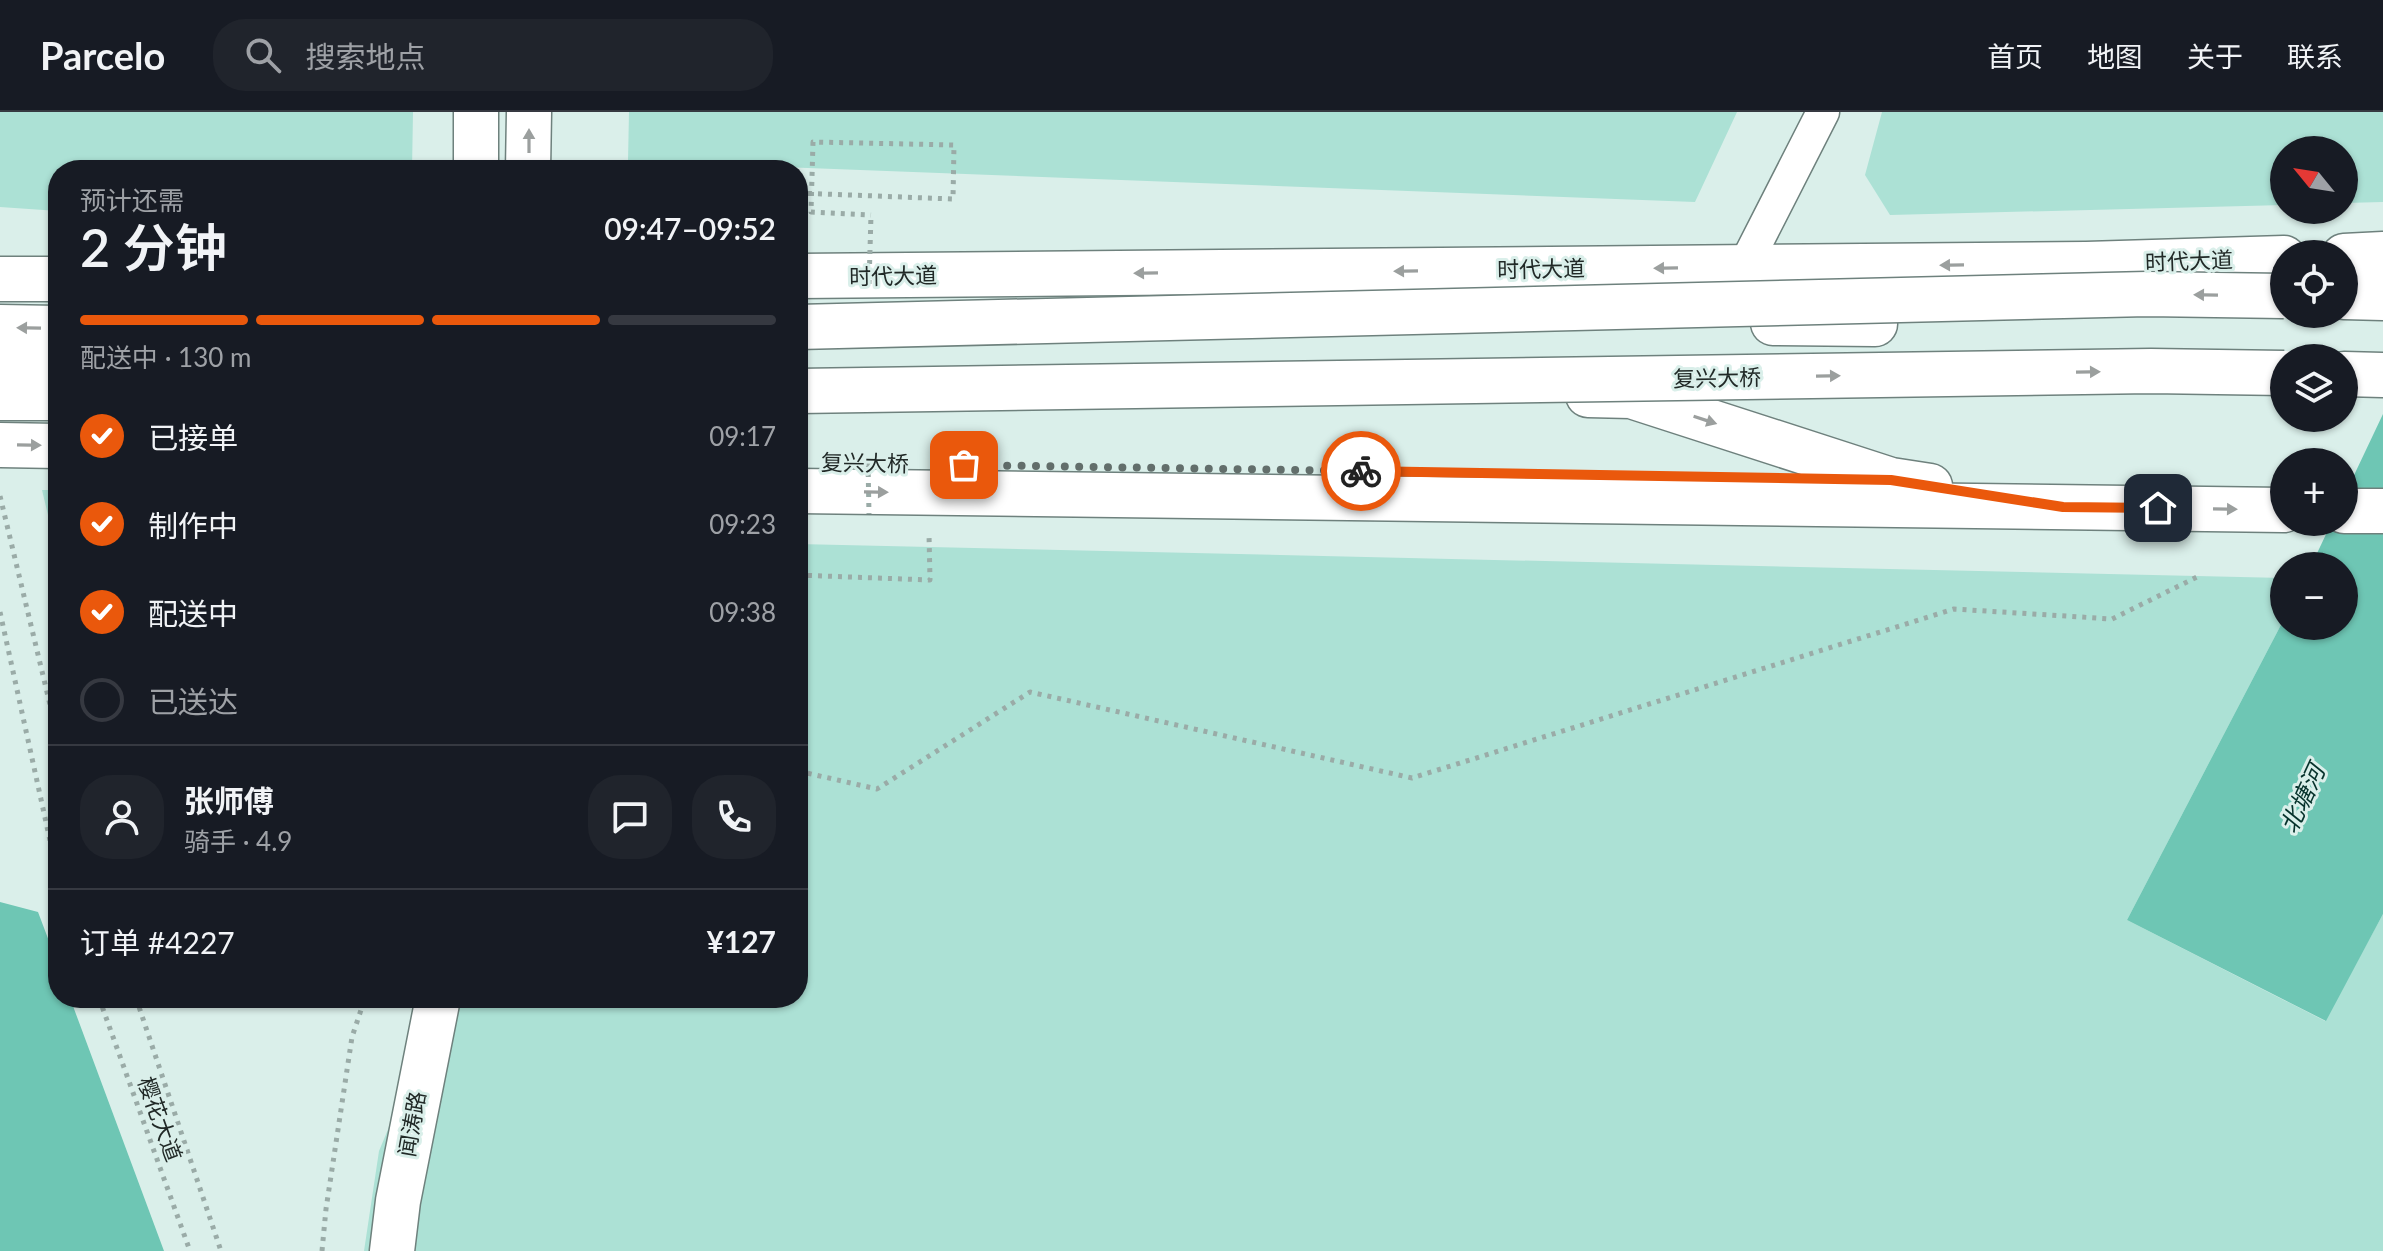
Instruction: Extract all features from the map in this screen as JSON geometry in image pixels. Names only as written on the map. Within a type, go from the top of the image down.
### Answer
[{"type":"main road","points":[[476,112],[476,160]]},
{"type":"main road","points":[[528,160],[529,112]]},
{"type":"main road","points":[[2358,255],[2383,254]]},
{"type":"main road","name":"时代大道","points":[[808,276],[2086,264],[2270,258]]},
{"type":"main road","points":[[1631,396],[2086,264]]},
{"type":"main road","points":[[0,279],[48,279]]},
{"type":"main road","points":[[808,327],[2147,294],[2270,296]]},
{"type":"main road","points":[[2358,297],[2383,298]]},
{"type":"main road","points":[[808,308],[1875,324]]},
{"type":"main road","points":[[0,327],[48,328]]},
{"type":"main road","points":[[0,363],[48,365]]},
{"type":"main road","name":"复兴大桥","points":[[808,391],[2151,371],[2270,373]]},
{"type":"main road","points":[[2358,374],[2383,375]]},
{"type":"main road","points":[[808,379],[1631,396],[1891,480],[2063,507]]},
{"type":"main road","points":[[0,398],[48,398]]},
{"type":"main road","points":[[0,445],[48,446]]},
{"type":"main road","name":"复兴大桥","points":[[808,462],[1891,480]]},
{"type":"main road","points":[[808,491],[2270,510]]},
{"type":"main road","points":[[2358,511],[2383,511]]},
{"type":"main road","name":"闻涛路","points":[[392,1251],[398,1201],[436,1008]]},
{"type":"street","points":[[1744,267],[1823,112]]},
{"type":"path","points":[[812,194],[953,199],[954,145],[813,142],[811,212],[871,215],[868,309]]},
{"type":"path","points":[[868,463],[869,514]]},
{"type":"path","points":[[0,496],[48,696]]},
{"type":"path","points":[[808,575],[930,580],[931,534],[916,534]]},
{"type":"path","points":[[808,773],[877,789],[1030,692],[1412,778],[1954,609],[2112,619],[2201,575]]},
{"type":"path","points":[[0,612],[48,831]]},
{"type":"path","name":"樱花大道","points":[[103,1008],[190,1251]]},
{"type":"path","points":[[139,1008],[221,1251]]},
{"type":"path","points":[[322,1251],[352,1037],[362,1008]]},
{"type":"shaded area","points":[[0,112],[413,112],[412,160],[48,160],[48,210],[0,207]]},
{"type":"shaded area","points":[[629,112],[1737,112],[1695,202],[808,168],[808,160],[628,160]]},
{"type":"shaded area","points":[[1882,112],[2383,112],[2383,202],[2358,203],[2358,136],[2270,136],[2270,205],[1890,215],[1865,175]]},
{"type":"shaded area","points":[[42,490],[48,490],[48,515]]},
{"type":"shaded area","points":[[808,544],[2270,578],[2270,640],[2273,640],[2127,920],[2325,1021],[2383,914],[2383,1251],[364,1251],[379,1151],[439,1008],[808,1008]]},
{"type":"water","name":"北塘河","points":[[2383,414],[2383,914],[2326,1021],[2127,920],[2273,640],[2358,640],[2358,552],[2318,552],[2325,536],[2358,536],[2358,467]]},
{"type":"water","points":[[0,902],[38,912],[48,938],[48,1008],[74,1008],[164,1251],[0,1251]]},
{"type":"way so far","points":[[964,465],[1361,471]]},
{"type":"route","points":[[1361,471],[1891,480],[2063,507],[2158,508]]}]
